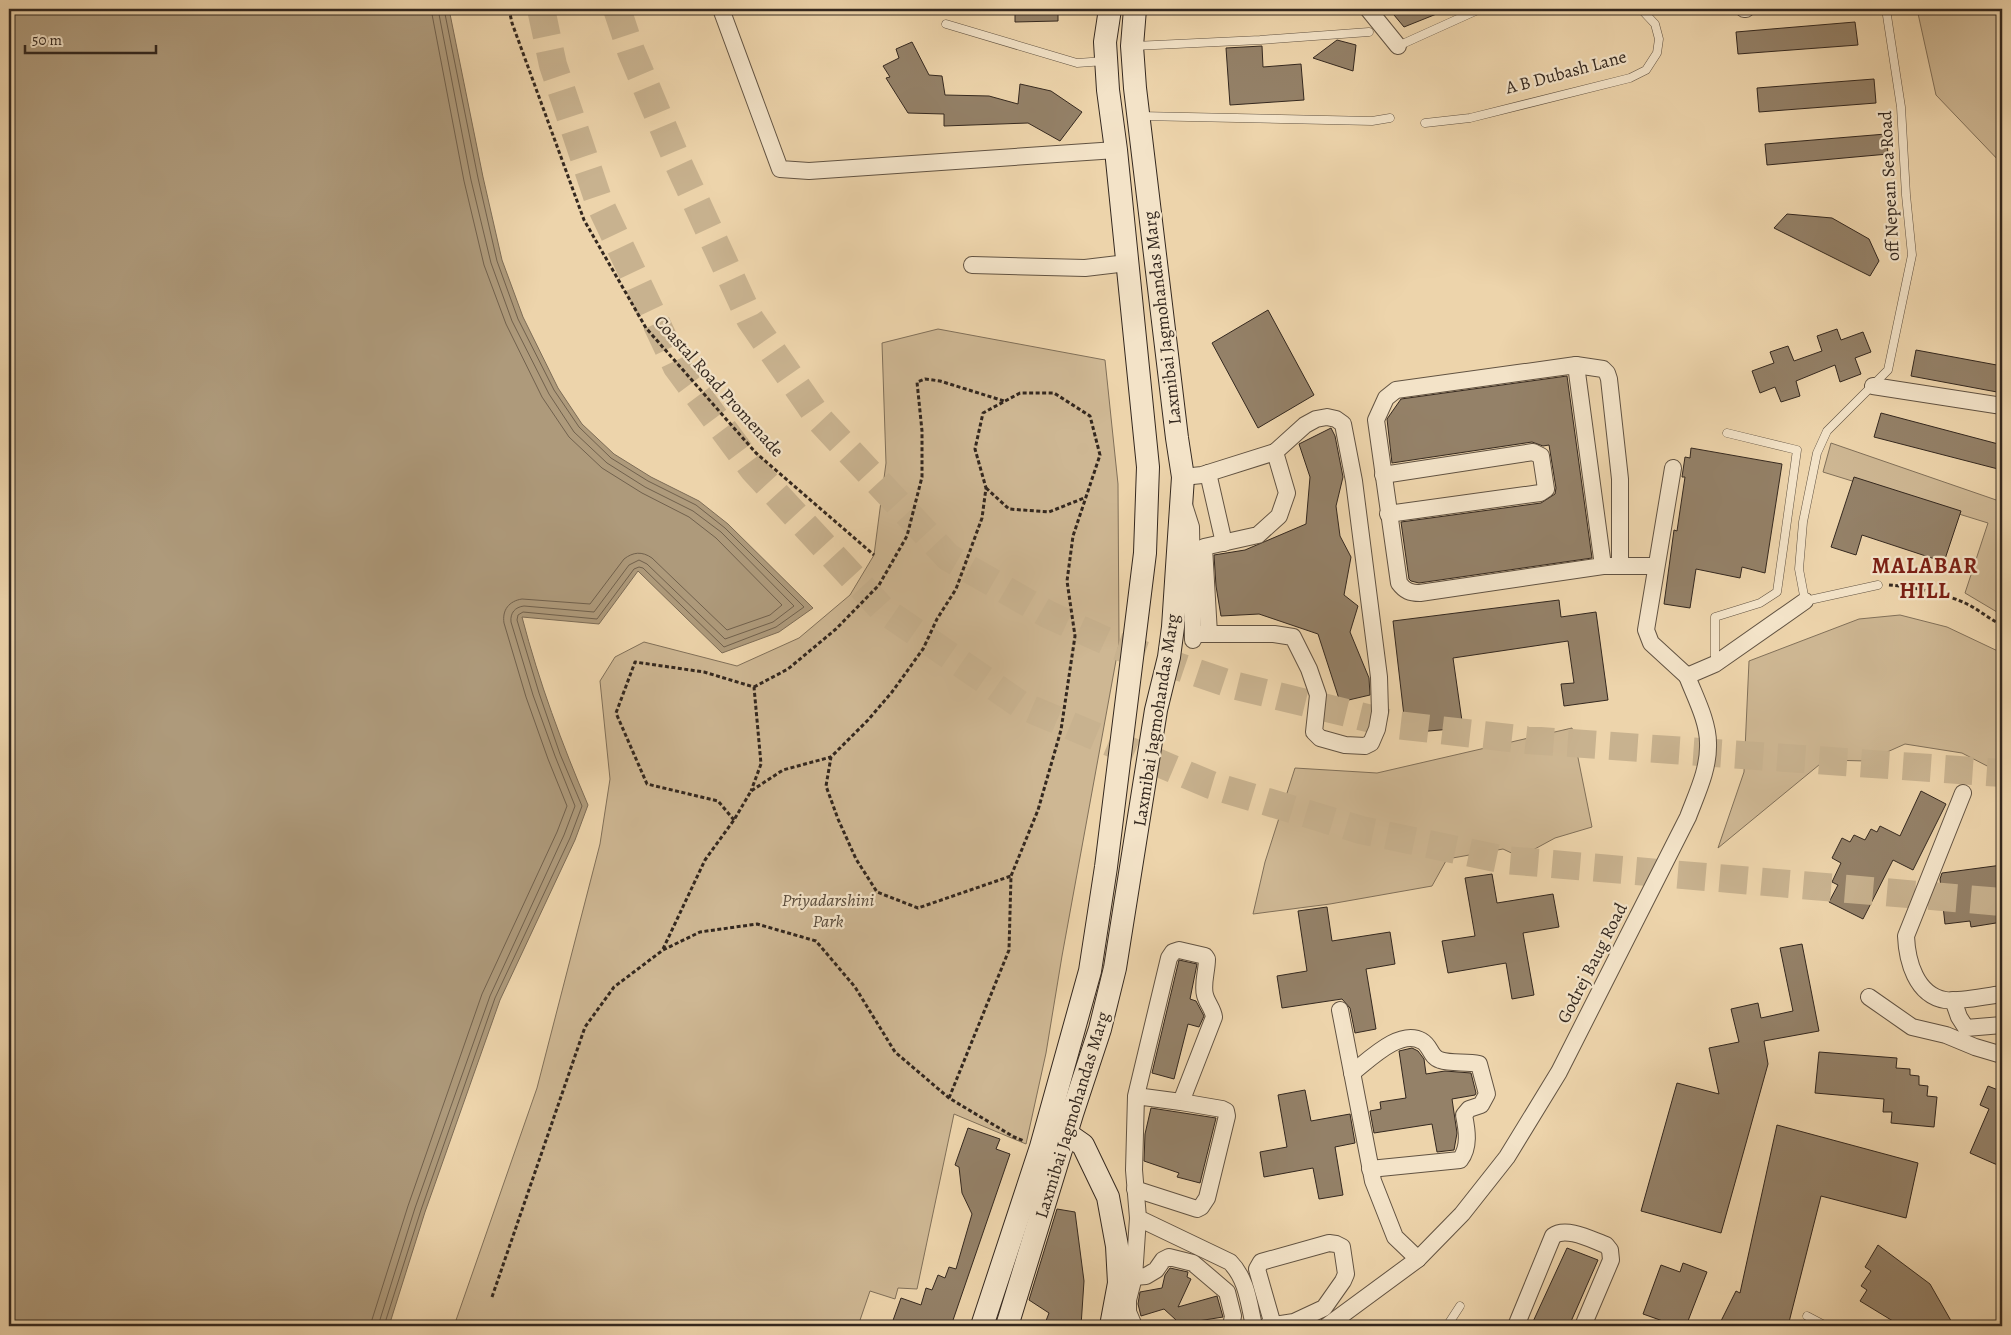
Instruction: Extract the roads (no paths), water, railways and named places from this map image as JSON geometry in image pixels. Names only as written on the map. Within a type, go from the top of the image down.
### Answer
[{"type":"main road","name":"Laxmibai Jagmohandas Marg","points":[[1007,1326],[1090,971],[1106,867],[1145,553],[1148,467],[1105,42],[1110,9]]},
{"type":"main road","name":"Laxmibai Jagmohandas Marg","points":[[982,1326],[1051,1138],[1100,1029],[1115,968],[1156,710],[1169,657],[1183,476],[1138,116],[1132,46],[1135,9]]},
{"type":"main road","points":[[1125,234],[1152,230]]},
{"type":"main road","points":[[1051,1138],[1083,1145],[1100,1182],[1097,1200],[1119,1283],[1111,1326]]},
{"type":"main road","points":[[1096,1326],[1111,1247]]},
{"type":"street","points":[[721,9],[780,169],[808,171],[1116,150]]},
{"type":"street","points":[[1368,9],[1398,46]]},
{"type":"street","points":[[1112,116],[1138,116]]},
{"type":"street","points":[[972,265],[1085,268],[1127,263]]},
{"type":"street","points":[[1576,366],[1611,566]]},
{"type":"street","points":[[1611,566],[1620,479],[1609,379],[1604,369],[1576,366],[1396,390],[1386,398],[1376,420],[1399,583],[1403,589],[1411,593],[1420,593],[1611,566],[1656,566]]},
{"type":"street","points":[[1873,386],[2002,406]]},
{"type":"street","points":[[1183,476],[1208,473],[1275,452],[1305,425],[1316,419],[1327,417],[1336,419],[1343,424],[1354,481],[1379,677],[1380,712],[1377,729],[1371,742],[1365,746],[1345,745],[1320,738],[1314,732],[1318,695],[1309,668],[1293,636],[1274,634],[1198,636]]},
{"type":"street","points":[[1198,636],[1204,547],[1258,536],[1279,516],[1287,493],[1275,452]]},
{"type":"street","points":[[1383,475],[1533,452],[1541,456],[1547,484],[1546,488],[1540,492],[1388,514]]},
{"type":"street","points":[[1673,468],[1646,630],[1651,643],[1687,676],[1715,664],[1805,601]]},
{"type":"street","points":[[1208,473],[1224,543]]},
{"type":"street","points":[[1182,499],[1191,527],[1198,636]]},
{"type":"street","name":"Godrej Baug Road","points":[[1327,1326],[1418,1259],[1462,1214],[1507,1157],[1559,1072],[1688,817],[1704,777],[1708,742],[1703,717],[1687,676]]},
{"type":"street","points":[[1962,794],[1906,936],[1907,953],[1919,983],[1930,995],[1953,1000],[2002,994]]},
{"type":"street","points":[[1134,1326],[1128,1312],[1128,1300],[1134,1277],[1138,1218],[1135,1189],[1136,1096],[1169,958],[1173,952],[1180,950],[1205,956],[1207,959],[1204,990],[1205,998],[1213,1010],[1214,1017],[1181,1102]]},
{"type":"street","points":[[1869,997],[1912,1027],[1946,1035],[1975,1047],[2002,1055]]},
{"type":"street","points":[[1953,1000],[1959,1017],[1966,1028],[2002,1025]]},
{"type":"street","points":[[1340,1010],[1373,1181],[1395,1237],[1418,1259]]},
{"type":"street","points":[[1352,1073],[1397,1040],[1408,1037],[1421,1040],[1429,1045],[1434,1056],[1440,1060],[1479,1064],[1487,1094],[1481,1105],[1469,1109],[1464,1115],[1467,1144],[1466,1152],[1460,1160],[1370,1170]]},
{"type":"street","points":[[1135,1189],[1197,1208],[1201,1207],[1207,1198],[1227,1116],[1226,1111],[1222,1109],[1136,1096]]},
{"type":"street","points":[[1138,1218],[1230,1262],[1244,1283],[1254,1326]]},
{"type":"street","points":[[1516,1326],[1553,1236],[1558,1232],[1567,1232],[1606,1245],[1610,1250],[1611,1260],[1583,1326]]},
{"type":"street","points":[[1329,1243],[1342,1247],[1346,1274],[1324,1308],[1294,1322],[1270,1326],[1257,1269],[1258,1265],[1261,1262],[1329,1243]]},
{"type":"street","points":[[1134,1277],[1146,1276],[1156,1270],[1163,1260],[1169,1257],[1193,1263],[1227,1292],[1233,1316],[1231,1326]]},
{"type":"lane","points":[[1398,46],[1480,9]]},
{"type":"lane","name":"A B Dubash Lane","points":[[1426,123],[1470,118],[1630,78],[1646,70],[1657,53],[1659,39],[1655,24],[1641,9]]},
{"type":"lane","name":"off Nepean Sea Road","points":[[1805,601],[1799,569],[1803,522],[1817,453],[1827,432],[1888,370],[1912,255],[1906,195],[1901,107],[1886,9]]},
{"type":"lane","points":[[946,24],[1077,63],[1107,61]]},
{"type":"lane","points":[[1132,46],[1260,40],[1369,32]]},
{"type":"lane","points":[[1138,116],[1372,121],[1390,118]]},
{"type":"lane","points":[[1715,664],[1715,617],[1760,603],[1777,592],[1797,450],[1727,433]]},
{"type":"lane","points":[[1805,601],[1878,584]]},
{"type":"lane","points":[[1447,1326],[1460,1306]]},
{"type":"lane","points":[[1807,1316],[1826,1326]]},
{"type":"water","points":[[9,9],[449,9],[502,260],[523,317],[558,388],[582,424],[614,454],[651,477],[699,501],[728,524],[813,608],[779,632],[722,653],[638,571],[599,624],[522,617],[552,712],[588,805],[575,840],[500,1000],[425,1212],[389,1326],[9,1326]]},
{"type":"tunnel","points":[[541,9],[553,65],[599,202],[677,367],[753,469],[882,609],[1021,705],[1211,785],[1361,830],[1505,860],[2002,902]]},
{"type":"tunnel","points":[[617,9],[631,51],[679,165],[750,319],[820,420],[948,557],[1047,614],[1117,646],[1233,685],[1396,725],[1527,740],[2002,773]]},
{"type":"district","name":"MALABAR HILL","points":[[1925,578]]},
{"type":"park label","name":"Priyadarshini Park","points":[[828,910]]}]
